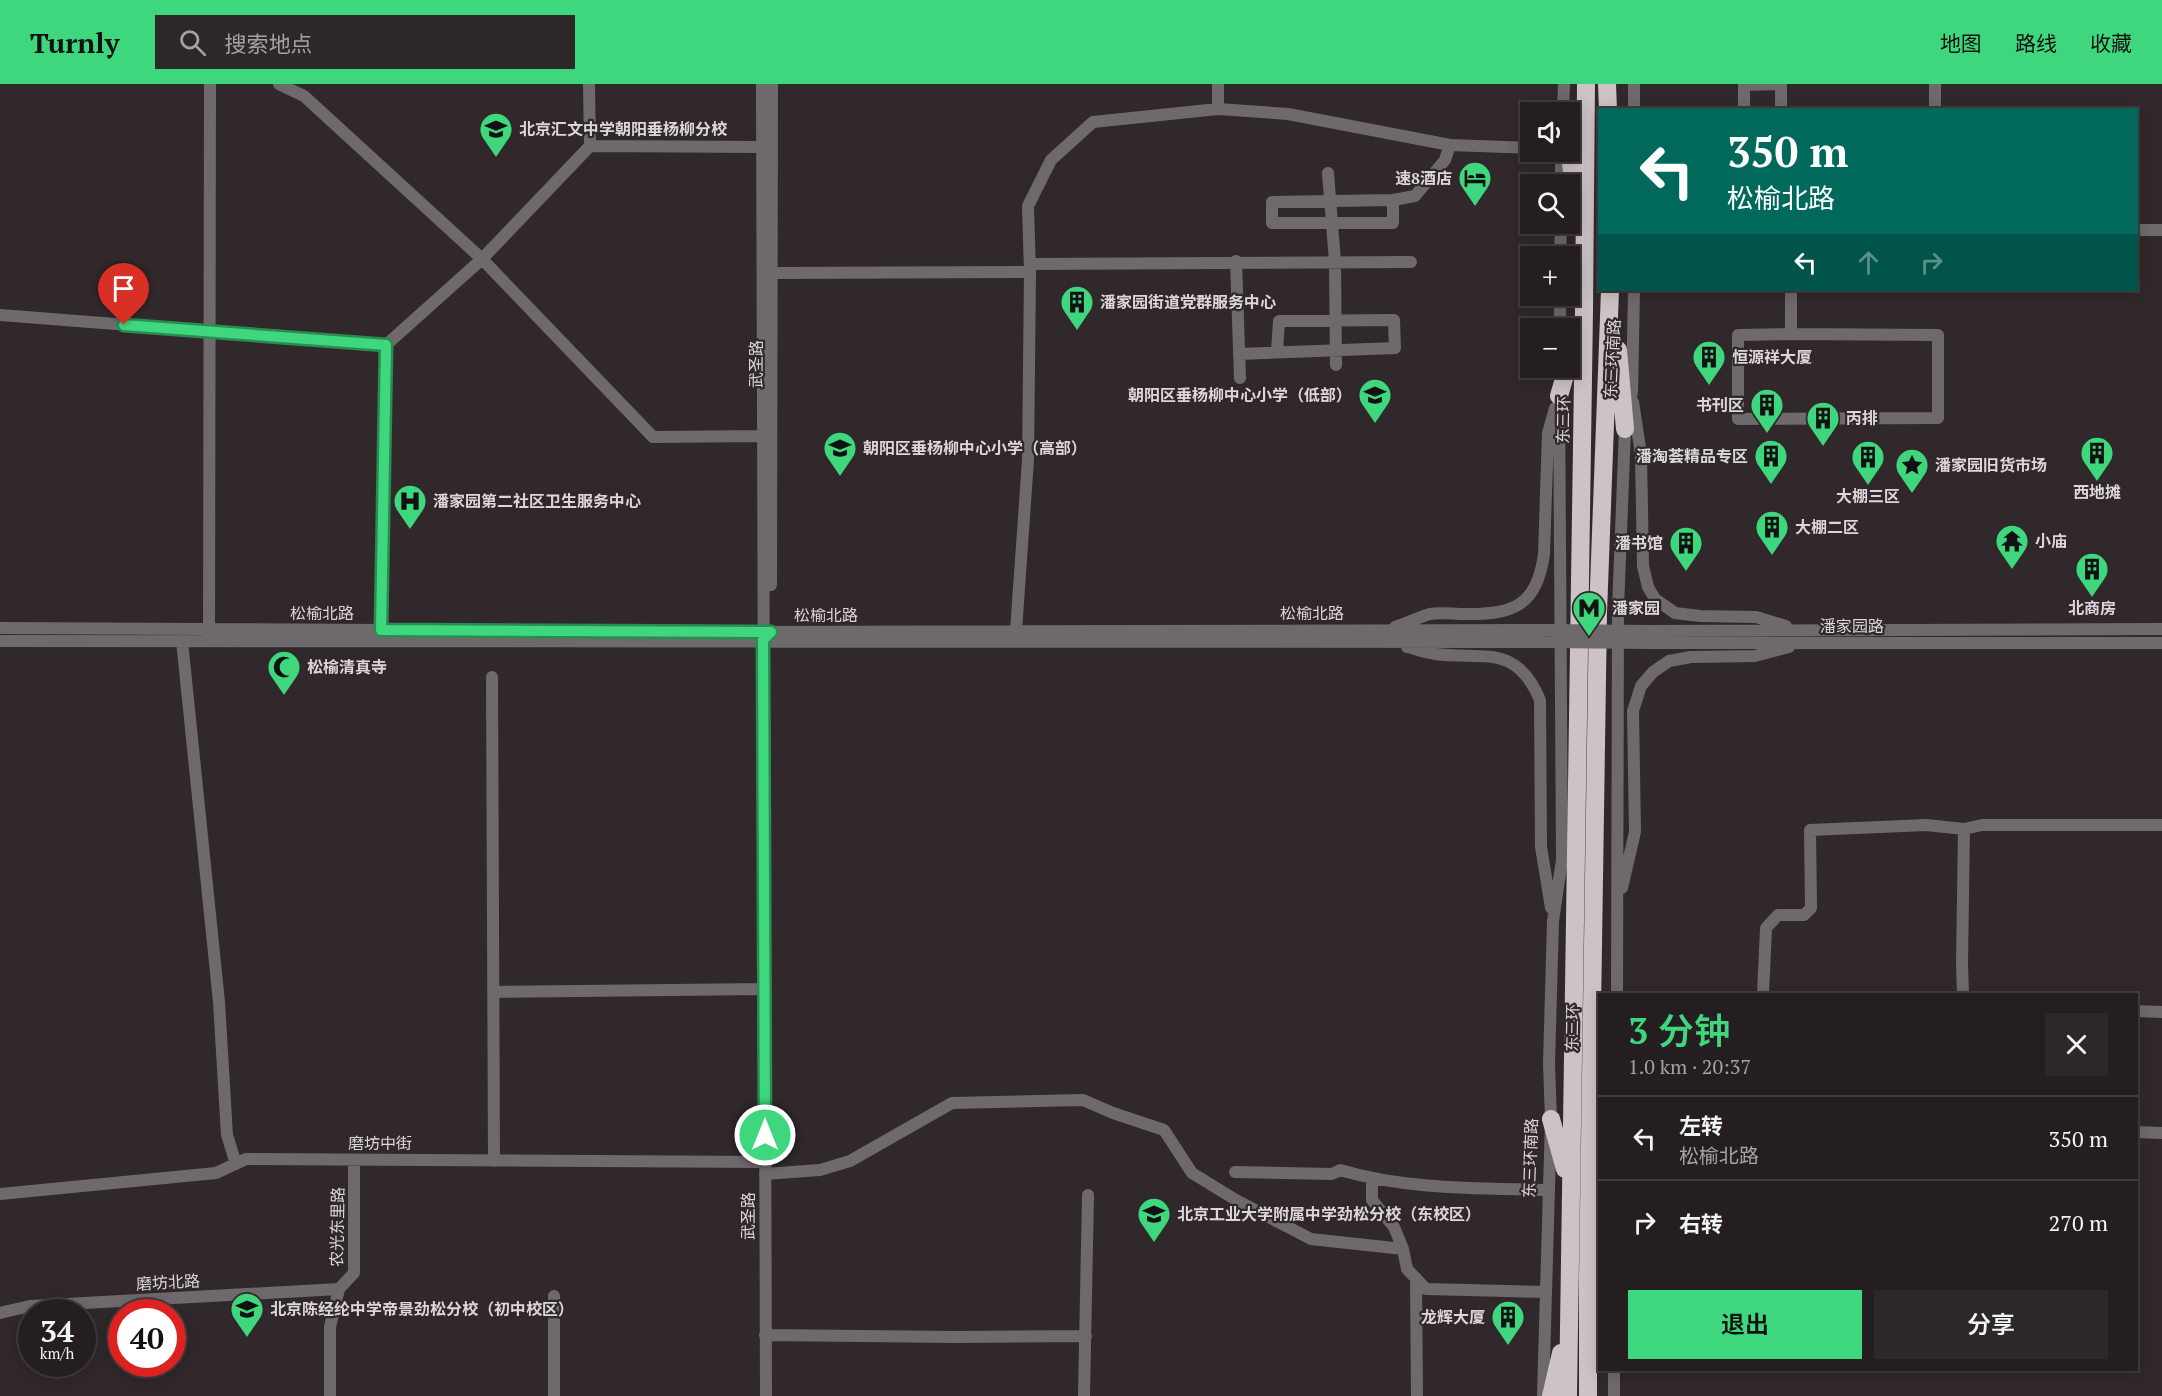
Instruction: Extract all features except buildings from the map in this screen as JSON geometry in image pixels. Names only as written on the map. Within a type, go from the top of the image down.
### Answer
[{"type":"highway","name":"东三环","points":[[1586,84],[1584,310],[1589,613]]},
{"type":"highway","points":[[1607,84],[1608,108]]},
{"type":"highway","points":[[1571,162],[1584,247]]},
{"type":"highway","points":[[1610,299],[1617,326],[1625,429]]},
{"type":"highway","points":[[1588,661],[1589,613],[1610,299]]},
{"type":"highway","points":[[1580,324],[1584,310]]},
{"type":"highway","points":[[1559,396],[1564,378]]},
{"type":"highway","name":"东三环","points":[[1568,1396],[1570,1190],[1588,661]]},
{"type":"highway","name":"东三环","points":[[1588,661],[1588,1396]]},
{"type":"highway","points":[[1551,1119],[1570,1190]]},
{"type":"highway","points":[[1551,1396],[1569,1313]]},
{"type":"street","points":[[209,635],[210,84]]},
{"type":"street","points":[[279,84],[304,96],[482,259],[653,437],[763,436]]},
{"type":"street","points":[[0,315],[386,345],[482,259],[590,146],[589,84]]},
{"type":"street","name":"武圣路","points":[[762,84],[766,635]]},
{"type":"street","name":"武圣路","points":[[765,1396],[764,989],[772,84]]},
{"type":"street","points":[[1218,84],[1218,109]]},
{"type":"street","points":[[1563,102],[1564,84]]},
{"type":"street","points":[[1634,84],[1634,108]]},
{"type":"street","points":[[1744,108],[1744,84],[1781,84],[1781,108]]},
{"type":"street","points":[[1935,84],[1935,108]]},
{"type":"street","points":[[1016,631],[1028,460],[1030,268],[1028,206],[1051,160],[1093,122],[1218,109],[1288,114],[1450,145],[1520,148]]},
{"type":"street","points":[[1393,200],[1394,223],[1272,223],[1272,202],[1393,200],[1415,196],[1445,160],[1450,145]]},
{"type":"street","points":[[590,146],[762,147]]},
{"type":"street","points":[[1328,173],[1335,262],[1336,365]]},
{"type":"street","points":[[2138,230],[2162,230]]},
{"type":"street","points":[[772,273],[1236,261],[1411,262]]},
{"type":"street","points":[[1236,261],[1240,378]]},
{"type":"street","name":"东三环南路","points":[[1617,909],[1618,609],[1625,429],[1632,392],[1634,291]]},
{"type":"street","points":[[1791,291],[1791,334]]},
{"type":"street","points":[[1239,354],[1395,348],[1394,320],[1279,321],[1277,352]]},
{"type":"street","points":[[1738,334],[1791,334],[1938,335],[1938,418],[1738,419],[1738,334]]},
{"type":"street","points":[[381,630],[386,345]]},
{"type":"street","points":[[1553,921],[1562,860],[1559,378]]},
{"type":"street","points":[[1632,392],[1641,454],[1643,566],[1648,587],[1655,599],[1676,613],[1756,617],[1798,630]]},
{"type":"street","points":[[1389,636],[1432,613],[1491,614],[1510,610],[1536,588],[1542,572],[1544,554],[1548,432],[1559,396]]},
{"type":"street","name":"松榆北路","points":[[0,628],[209,635],[1651,637]]},
{"type":"street","name":"潘家园路","points":[[1651,637],[1798,630],[2162,629]]},
{"type":"street","name":"松榆北路","points":[[0,641],[182,641],[209,635],[381,630],[766,635],[1016,631],[1389,636]]},
{"type":"street","points":[[1389,636],[1434,654],[1488,655],[1515,664],[1533,682],[1540,700],[1541,847],[1553,921]]},
{"type":"street","name":"潘家园路","points":[[1651,637],[1808,642],[2162,643]]},
{"type":"street","points":[[182,641],[219,1002],[227,1135],[236,1164]]},
{"type":"street","points":[[1617,993],[1617,909],[1635,832],[1633,711],[1641,686],[1653,672],[1669,661],[1691,657],[1755,656],[1808,642]]},
{"type":"street","points":[[492,677],[494,1161]]},
{"type":"street","points":[[1763,993],[1766,927],[1778,915],[1804,915],[1811,908],[1810,830],[1926,825],[1964,829],[1982,825],[2162,825]]},
{"type":"street","points":[[1963,993],[1964,829]]},
{"type":"street","name":"东三环南路","points":[[1543,1396],[1551,1119],[1549,1064],[1553,921]]},
{"type":"street","points":[[493,992],[764,989]]},
{"type":"street","points":[[2138,1011],[2162,1012]]},
{"type":"street","name":"磨坊中街","points":[[0,1194],[216,1173],[246,1159],[494,1161],[820,1170],[850,1161],[952,1103],[1083,1100],[1164,1130],[1192,1173],[1236,1200],[1311,1239],[1403,1249]]},
{"type":"street","points":[[2138,1132],[2162,1133]]},
{"type":"street","name":"农光东里路","points":[[330,1396],[330,1328],[339,1289],[354,1273],[354,1160]]},
{"type":"street","points":[[1235,1172],[1332,1174],[1340,1170],[1372,1180],[1387,1180],[1410,1186],[1548,1190]]},
{"type":"street","points":[[1372,1180],[1372,1200],[1394,1227],[1403,1249],[1407,1269],[1426,1289],[1545,1292]]},
{"type":"street","points":[[1084,1396],[1088,1195]]},
{"type":"street","points":[[1416,1278],[1417,1396]]},
{"type":"street","name":"磨坊北路","points":[[0,1312],[30,1306],[339,1289]]},
{"type":"street","points":[[554,1296],[554,1396]]},
{"type":"street","points":[[765,1335],[1086,1336]]},
{"type":"street","points":[[1614,1371],[1614,1396]]},
{"type":"place","name":"北京汇文中学朝阳垂杨柳分校","points":[[496,158]]},
{"type":"place","name":"速8酒店","points":[[1475,207]]},
{"type":"place","name":"潘家园街道党群服务中心","points":[[1077,331]]},
{"type":"place","name":"恒源祥大厦","points":[[1709,386]]},
{"type":"place","name":"朝阳区垂杨柳中心小学（低部）","points":[[1375,424]]},
{"type":"place","name":"书刊区","points":[[1767,434]]},
{"type":"place","name":"丙排","points":[[1823,447]]},
{"type":"place","name":"朝阳区垂杨柳中心小学（高部）","points":[[840,477]]},
{"type":"place","name":"西地摊","points":[[2097,482]]},
{"type":"place","name":"潘淘荟精品专区","points":[[1771,485]]},
{"type":"place","name":"大棚三区","points":[[1868,486]]},
{"type":"place","name":"潘家园旧货市场","points":[[1912,494]]},
{"type":"place","name":"潘家园第二社区卫生服务中心","points":[[410,530]]},
{"type":"place","name":"大棚二区","points":[[1772,556]]},
{"type":"place","name":"小庙","points":[[2012,570]]},
{"type":"place","name":"潘书馆","points":[[1686,572]]},
{"type":"place","name":"北商房","points":[[2092,598]]},
{"type":"place","name":"潘家园","points":[[1589,637]]},
{"type":"place","name":"松榆清真寺","points":[[284,696]]},
{"type":"place","name":"北京工业大学附属中学劲松分校（东校区）","points":[[1154,1243]]},
{"type":"place","name":"北京陈经纶中学帝景劲松分校（初中校区）","points":[[247,1338]]},
{"type":"place","name":"龙辉大厦","points":[[1508,1346]]},
{"type":"route","points":[[124,325],[386,345],[381,630],[771,632],[763,640],[765,1135]]}]
